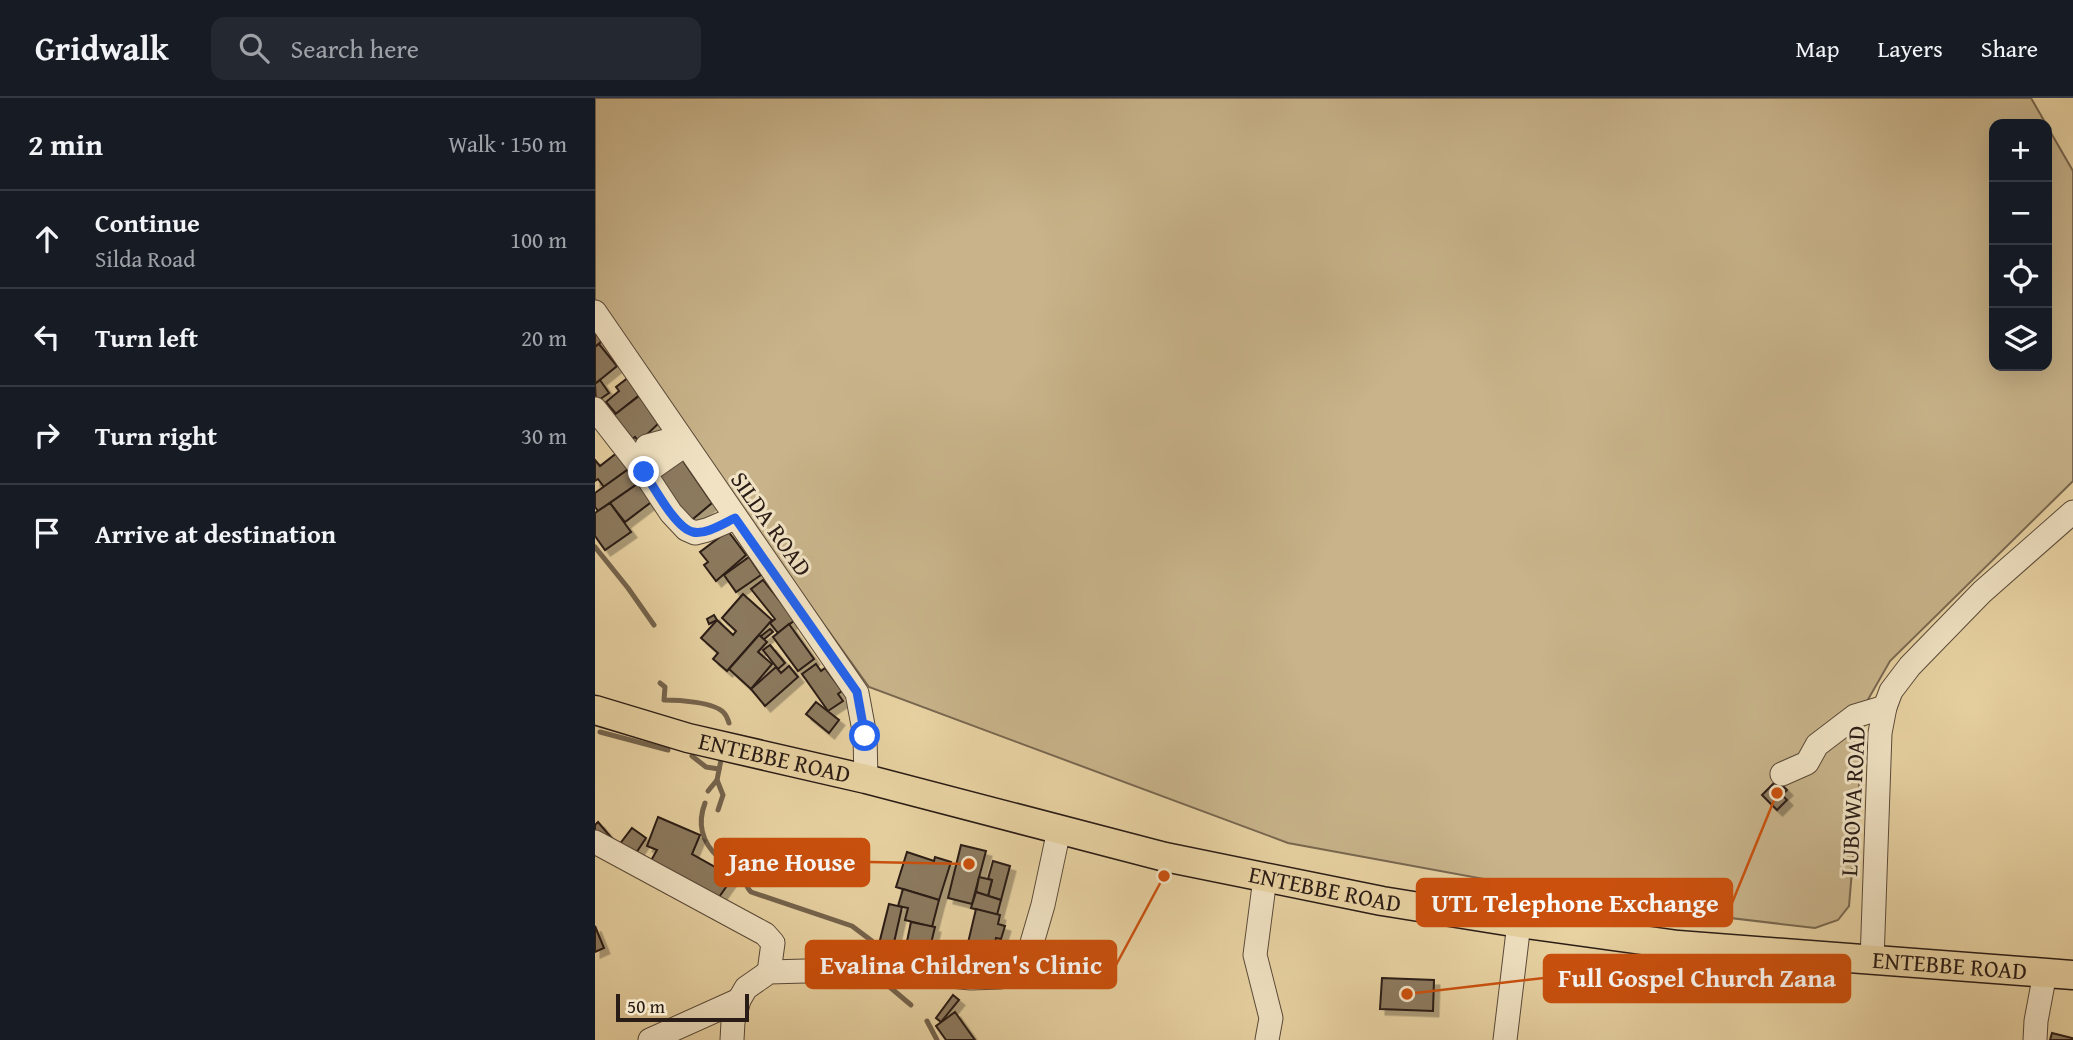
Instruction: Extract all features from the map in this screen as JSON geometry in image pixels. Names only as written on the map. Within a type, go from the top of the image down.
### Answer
[{"type":"main road","name":"ENTEBBE ROAD","points":[[595,710],[688,738],[866,779],[1165,857],[1382,901],[1678,945],[2073,975]]},
{"type":"street","name":"SILDA ROAD","points":[[595,312],[857,692],[865,736],[866,779]]},
{"type":"street","points":[[595,409],[644,472],[671,513],[686,529],[695,533],[735,518]]},
{"type":"street","points":[[650,456],[683,441]]},
{"type":"street","name":"LUBOWA ROAD","points":[[1872,961],[1880,733],[1891,691],[1909,666],[1982,592],[2073,512]]},
{"type":"street","points":[[1782,774],[1807,763],[1817,745],[1855,716],[1885,707]]},
{"type":"street","points":[[732,1040],[733,1022],[739,1000],[746,988],[769,972],[879,969],[971,978],[1010,974],[1025,963],[1029,953],[1043,905],[1059,830]]},
{"type":"street","points":[[595,842],[765,934],[773,943],[769,972]]},
{"type":"street","points":[[1265,878],[1255,955],[1272,1018],[1267,1040]]},
{"type":"street","points":[[1505,1040],[1519,923]]},
{"type":"street","points":[[2035,1040],[2045,973]]},
{"type":"street","points":[[650,1040],[739,1000]]},
{"type":"shaded area","points":[[595,98],[2031,98],[2043,119],[1989,119],[1989,371],[2052,371],[2052,135],[2073,171],[2073,481],[1890,661],[1866,703],[1849,906],[1838,920],[1815,928],[1637,907],[1288,843],[869,687],[673,415],[595,299]]},
{"type":"building","points":[[595,331],[602,341],[595,347]]},
{"type":"building","points":[[599,344],[617,366],[595,384],[595,347]]},
{"type":"building","points":[[629,377],[642,393],[616,414],[606,402],[619,391],[616,387]]},
{"type":"building","points":[[600,380],[609,393],[596,402],[595,384]]},
{"type":"building","points":[[639,396],[659,423],[639,442],[635,437],[627,443],[609,419]]},
{"type":"building","points":[[618,452],[630,468],[604,487],[598,479],[595,481],[595,460],[600,466]]},
{"type":"building","points":[[679,455],[712,503],[693,519],[685,519],[649,476]]},
{"type":"building","points":[[630,468],[640,482],[598,511],[595,507],[595,493]]},
{"type":"building","points":[[640,482],[654,500],[625,522],[610,503]]},
{"type":"building","points":[[610,503],[631,532],[605,550],[595,536],[595,513]]},
{"type":"building","points":[[728,531],[746,555],[716,581],[704,565],[708,562],[700,552]]},
{"type":"building","points":[[749,557],[761,575],[736,592],[724,575]]},
{"type":"building","points":[[763,580],[795,620],[778,633],[770,623],[775,619],[751,589]]},
{"type":"building","points":[[743,594],[772,620],[727,671],[713,659],[718,653],[701,638],[717,620],[733,635],[736,631],[722,618]]},
{"type":"building","points":[[714,615],[717,620],[709,624],[707,619]]},
{"type":"building","points":[[789,624],[814,659],[798,671],[773,637]]},
{"type":"building","points":[[770,629],[773,632],[763,640],[761,636]]},
{"type":"building","points":[[759,635],[767,642],[758,652],[772,664],[751,689],[729,669]]},
{"type":"building","points":[[770,645],[785,663],[778,669],[763,650]]},
{"type":"building","points":[[816,664],[821,671],[825,668],[842,691],[838,694],[843,701],[828,711],[802,674]]},
{"type":"building","points":[[789,666],[798,677],[765,706],[751,689],[776,667],[781,673]]},
{"type":"building","points":[[816,702],[839,720],[829,733],[806,714]]},
{"type":"building","points":[[1777,780],[1787,790],[1782,795],[1787,800],[1777,810],[1762,795]]},
{"type":"building","points":[[658,817],[700,835],[692,854],[722,871],[721,873],[731,880],[717,900],[649,864],[657,850],[647,846]]},
{"type":"building","points":[[598,822],[615,842],[595,834],[595,825]]},
{"type":"building","points":[[632,828],[646,838],[634,856],[619,845]]},
{"type":"building","points":[[961,845],[986,851],[972,904],[948,898]]},
{"type":"building","points":[[907,852],[934,861],[935,857],[951,862],[939,900],[896,887]]},
{"type":"building","points":[[993,861],[1010,866],[1001,900],[988,896],[992,880],[988,879]]},
{"type":"building","points":[[979,877],[992,880],[988,896],[976,892]]},
{"type":"building","points":[[903,889],[939,900],[932,927],[905,920],[908,908],[898,906]]},
{"type":"building","points":[[976,892],[1001,900],[997,915],[971,908]]},
{"type":"building","points":[[889,904],[902,907],[893,947],[879,944]]},
{"type":"building","points":[[976,909],[1000,915],[998,924],[1005,926],[1001,939],[996,938],[992,953],[967,947]]},
{"type":"building","points":[[911,922],[935,927],[928,956],[905,951]]},
{"type":"building","points":[[595,926],[604,948],[595,952]]},
{"type":"building","points":[[1382,978],[1434,980],[1433,1011],[1380,1009]]},
{"type":"building","points":[[953,995],[959,1000],[941,1022],[936,1018]]},
{"type":"building","points":[[955,1012],[975,1040],[946,1040],[936,1026]]},
{"type":"building","points":[[2052,1033],[2072,1038],[2072,1040],[2050,1040]]},
{"type":"waterway","points":[[595,547],[654,625]]},
{"type":"waterway","points":[[660,683],[665,687],[664,700],[713,706],[724,713],[729,723]]},
{"type":"waterway","points":[[600,732],[668,750]]},
{"type":"waterway","points":[[692,756],[706,767],[719,769]]},
{"type":"waterway","points":[[718,810],[723,795],[717,780],[721,760]]},
{"type":"waterway","points":[[708,791],[717,780]]},
{"type":"waterway","points":[[705,803],[701,825],[708,845],[718,857]]},
{"type":"waterway","points":[[725,861],[738,864],[751,892],[852,926],[872,941],[875,954]]},
{"type":"waterway","points":[[879,978],[911,1005]]},
{"type":"waterway","points":[[927,1021],[937,1040]]},
{"type":"place","name":"UTL Telephone Exchange","points":[[1777,793]]},
{"type":"place","name":"Jane House","points":[[969,864]]},
{"type":"place","name":"Evalina Children's Clinic","points":[[1164,876]]},
{"type":"place","name":"Full Gospel Church Zana","points":[[1407,994]]},
{"type":"route","points":[[644,472],[671,513],[686,529],[695,533],[735,518],[857,692],[865,736]]}]
